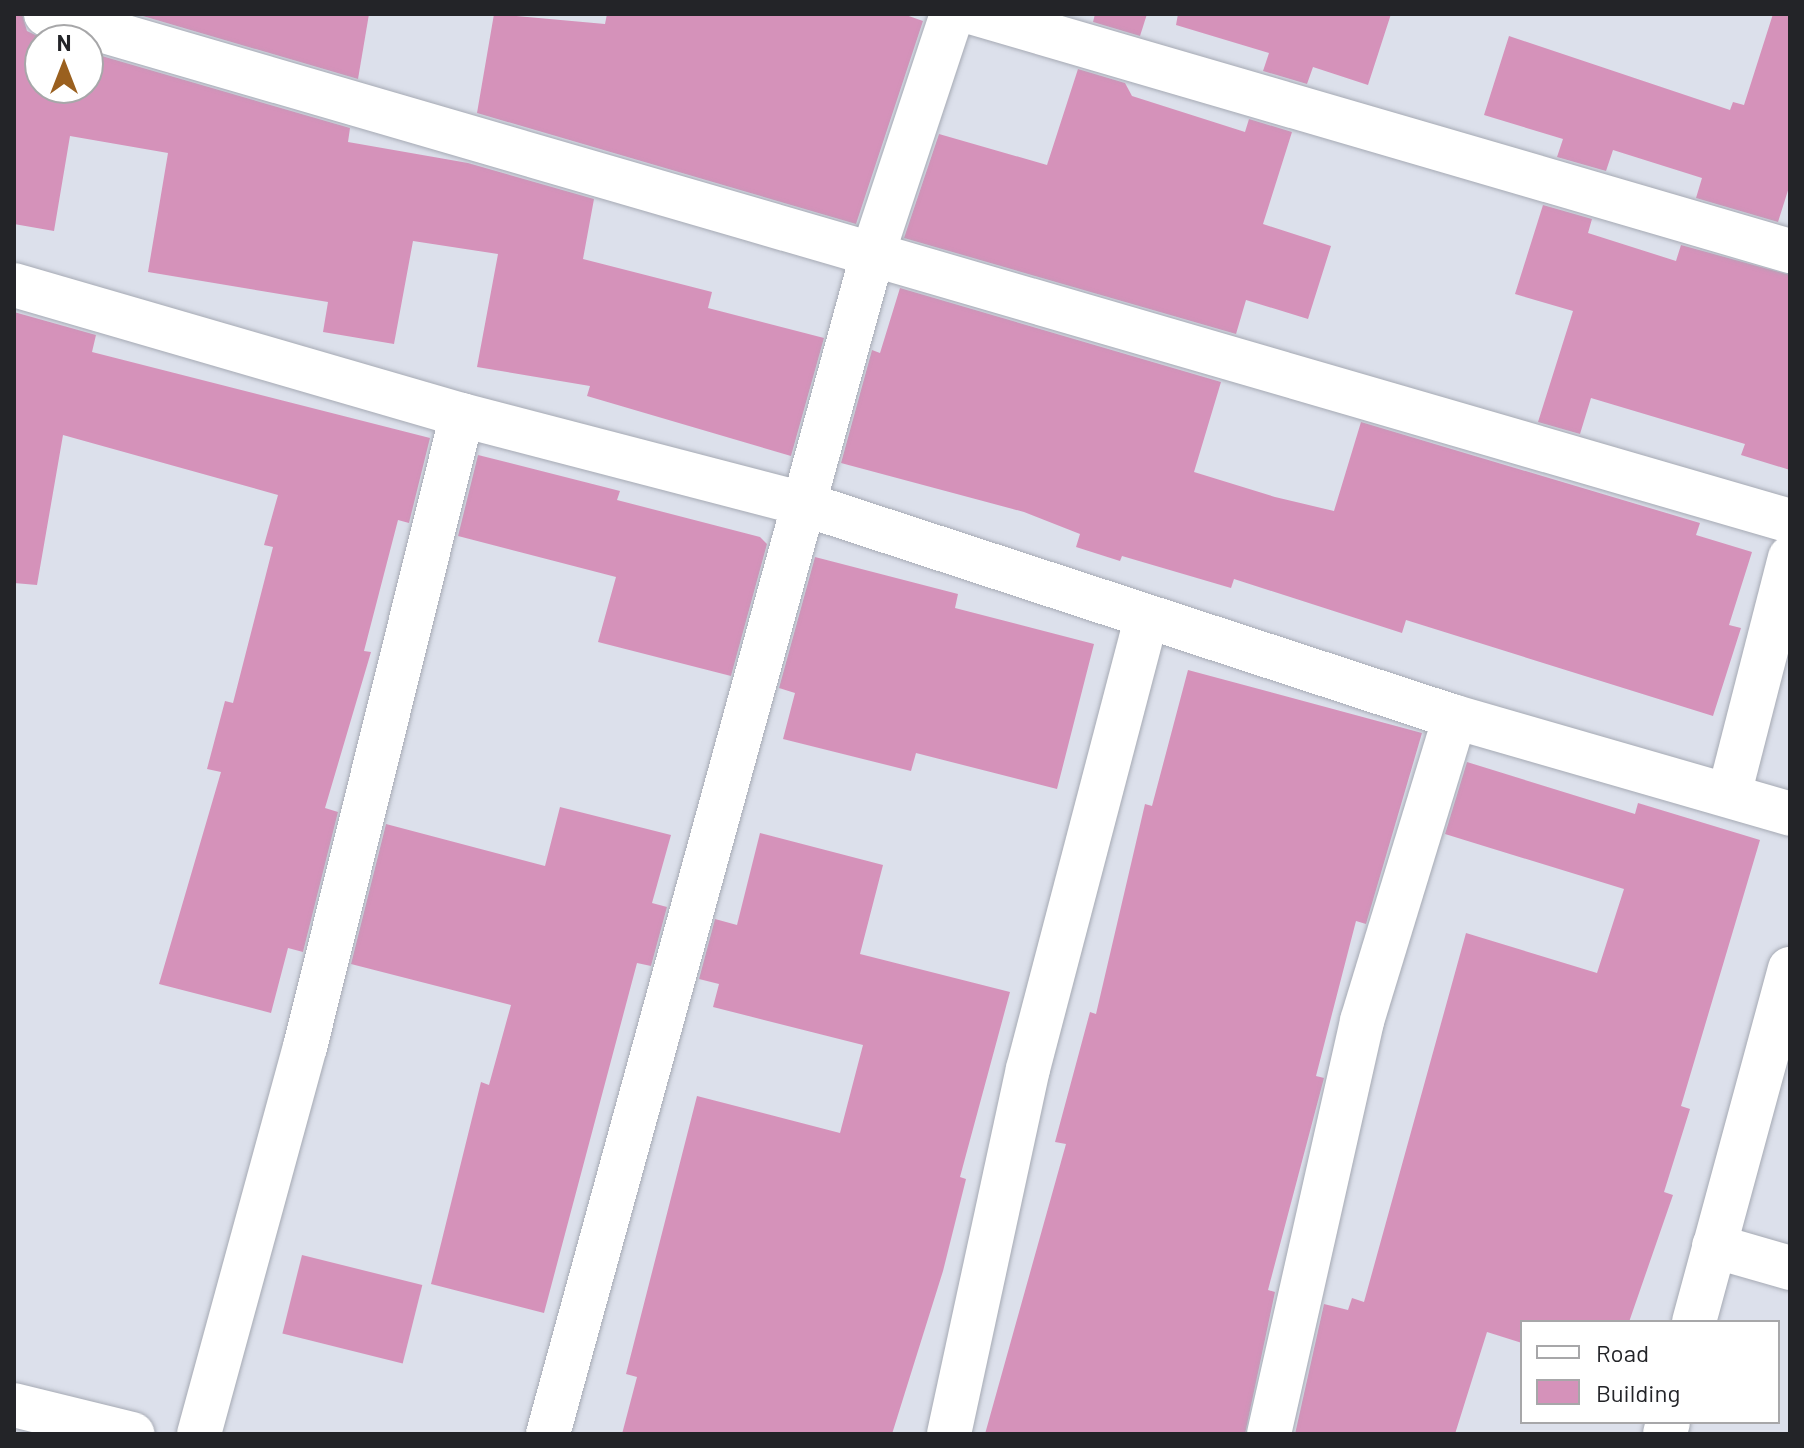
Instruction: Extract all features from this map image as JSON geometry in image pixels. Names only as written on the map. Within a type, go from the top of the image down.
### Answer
[{"type":"street","points":[[46,14],[1790,521]]},
{"type":"street","points":[[548,1434],[872,256],[952,14]]},
{"type":"street","points":[[977,14],[1790,251]]},
{"type":"street","points":[[14,285],[462,415],[804,504],[1455,717],[1790,814]]},
{"type":"street","points":[[199,1434],[301,1062],[462,415]]},
{"type":"street","points":[[1729,795],[1790,558]]},
{"type":"street","points":[[949,1434],[1028,1069],[1146,618]]},
{"type":"street","points":[[1269,1434],[1362,1021],[1455,717]]},
{"type":"street","points":[[1695,1320],[1790,969]]},
{"type":"street","points":[[1714,1246],[1790,1268]]},
{"type":"street","points":[[14,1405],[132,1434]]},
{"type":"building","points":[[14,14],[22,14],[25,24],[24,104],[104,104],[104,57],[350,128],[348,142],[468,163],[594,199],[583,259],[712,292],[708,308],[824,338],[791,456],[587,396],[590,386],[477,367],[498,254],[413,241],[394,344],[323,332],[328,302],[148,272],[168,153],[70,136],[54,231],[14,224]]},
{"type":"building","points":[[136,14],[369,14],[358,79]]},
{"type":"building","points":[[494,14],[605,24],[607,14],[903,14],[923,21],[856,224],[477,113]]},
{"type":"building","points":[[1095,14],[1147,14],[1140,36],[1093,22]]},
{"type":"building","points":[[1178,14],[1391,14],[1368,85],[1313,67],[1307,84],[1263,71],[1269,53],[1176,25]]},
{"type":"building","points":[[1773,14],[1790,14],[1790,184],[1778,222],[1696,198],[1702,178],[1613,150],[1606,171],[1557,157],[1563,139],[1484,115],[1509,36],[1730,110],[1733,102],[1744,105]]},
{"type":"building","points":[[1078,69],[1125,83],[1132,96],[1245,132],[1249,119],[1292,132],[1263,224],[1331,246],[1308,319],[1246,300],[1236,334],[904,238],[939,134],[1047,165]]},
{"type":"building","points":[[1543,205],[1592,219],[1588,233],[1676,261],[1681,245],[1790,275],[1790,470],[1741,455],[1745,444],[1591,398],[1580,434],[1538,422],[1573,311],[1515,294]]},
{"type":"building","points":[[900,288],[1221,382],[1194,472],[1275,497],[1334,511],[1361,422],[1700,523],[1696,535],[1752,552],[1729,625],[1741,628],[1713,716],[1406,620],[1402,633],[1234,579],[1231,588],[1122,556],[1120,561],[1076,547],[1080,534],[1024,512],[841,463],[872,350],[880,353]]},
{"type":"building","points":[[14,312],[96,335],[92,352],[430,438],[409,523],[398,520],[364,651],[371,652],[325,808],[338,812],[303,952],[288,948],[271,1013],[159,984],[221,772],[207,769],[225,701],[233,703],[273,547],[264,545],[278,495],[63,435],[37,585],[14,583]]},
{"type":"building","points":[[478,455],[620,491],[617,500],[760,537],[767,544],[731,676],[598,642],[616,577],[458,536]]},
{"type":"building","points":[[815,557],[958,594],[955,608],[1094,644],[1057,789],[916,753],[911,771],[783,739],[795,693],[779,688]]},
{"type":"building","points":[[1188,670],[1422,733],[1366,924],[1356,921],[1316,1076],[1324,1078],[1268,1290],[1275,1292],[1245,1434],[985,1434],[1066,1144],[1055,1142],[1090,1012],[1096,1014],[1145,804],[1152,806]]},
{"type":"building","points":[[1467,762],[1635,814],[1638,803],[1760,840],[1681,1106],[1690,1109],[1664,1192],[1673,1195],[1630,1320],[1520,1320],[1520,1342],[1487,1332],[1455,1434],[1295,1434],[1324,1304],[1348,1310],[1352,1298],[1364,1302],[1466,933],[1597,973],[1624,889],[1445,834]]},
{"type":"building","points":[[560,807],[671,835],[652,903],[667,907],[651,966],[637,963],[544,1313],[431,1284],[481,1082],[489,1085],[511,1005],[351,964],[386,824],[545,866]]},
{"type":"building","points":[[760,833],[883,865],[860,954],[1010,992],[960,1177],[966,1179],[943,1271],[892,1434],[622,1434],[637,1377],[626,1374],[697,1096],[840,1133],[863,1045],[713,1007],[719,984],[699,979],[715,919],[737,925]]},
{"type":"building","points":[[302,1255],[422,1285],[403,1364],[282,1334]]}]
